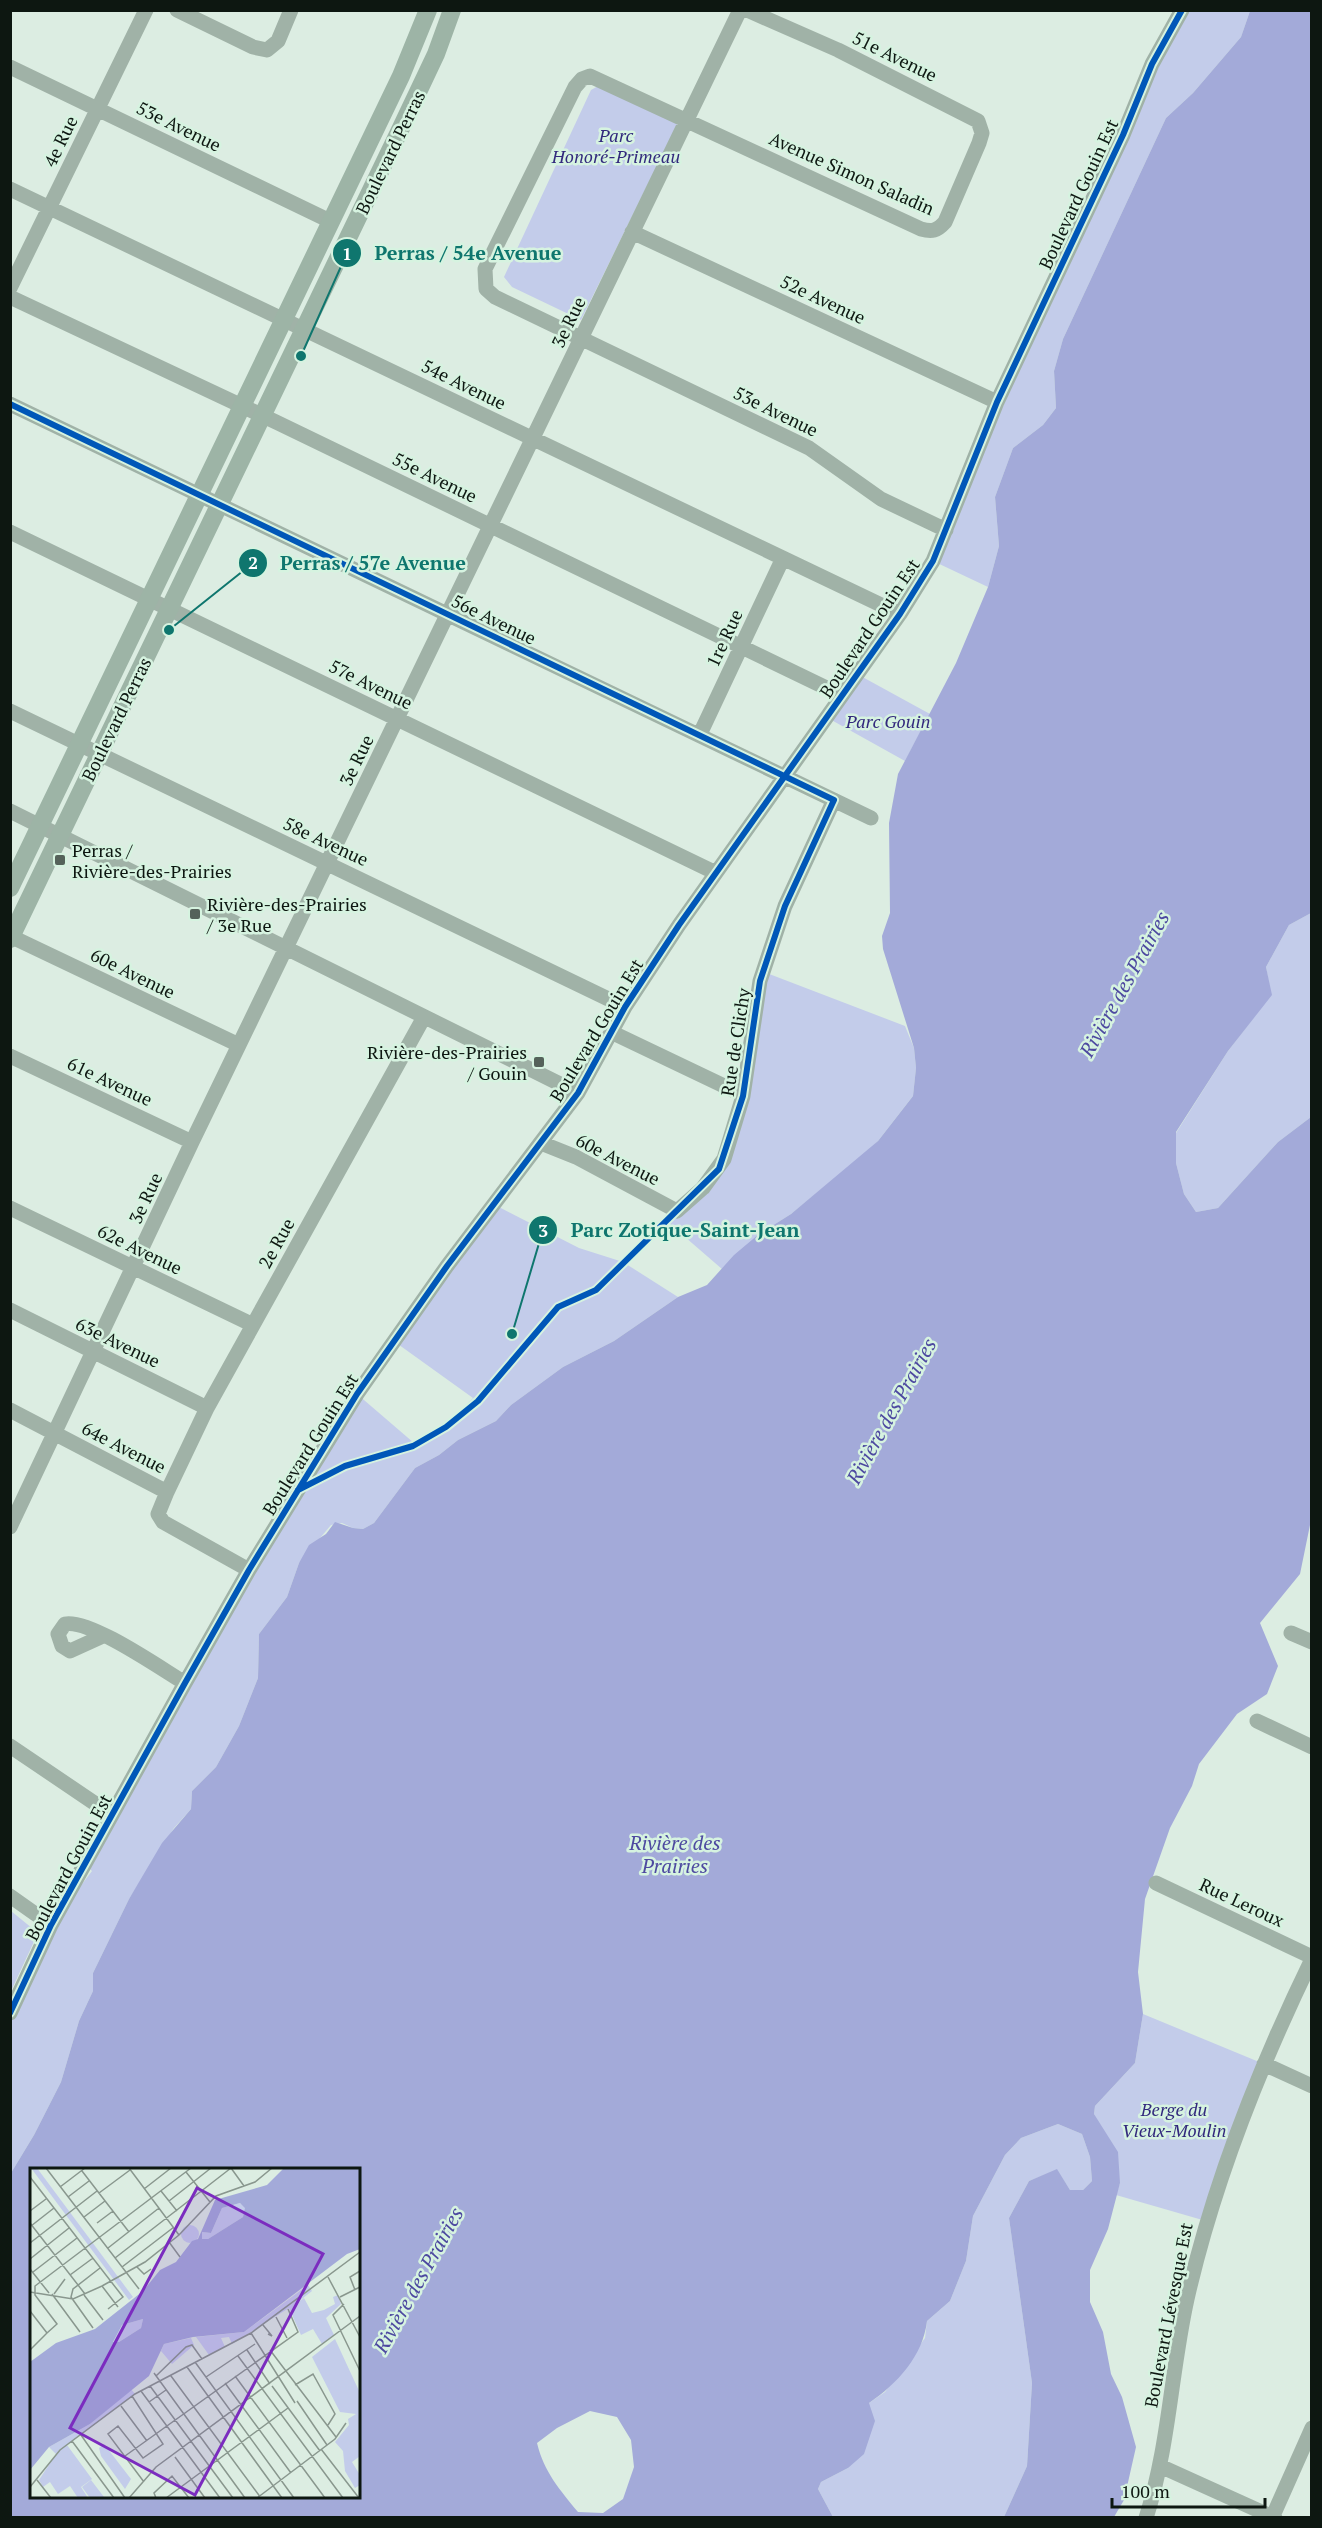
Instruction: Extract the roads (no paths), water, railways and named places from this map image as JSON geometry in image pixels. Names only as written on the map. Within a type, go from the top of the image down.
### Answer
[{"type":"main road","name":"Boulevard Perras","points":[[10,888],[401,76],[428,10]]},
{"type":"main road","name":"Boulevard Perras","points":[[11,937],[424,79],[452,10]]},
{"type":"street","name":"4e Rue","points":[[10,288],[146,10]]},
{"type":"street","points":[[177,10],[253,47],[267,50],[278,41],[291,10]]},
{"type":"street","name":"3e Rue","points":[[12,1519],[531,438],[582,339],[740,10]]},
{"type":"street","name":"51e Avenue","points":[[747,10],[838,50],[968,113],[978,121],[982,133]]},
{"type":"street","name":"Boulevard Gouin Est","points":[[10,2013],[51,1925],[185,1683],[249,1570],[357,1394],[447,1266],[578,1093],[625,1007],[714,872],[900,614],[933,561],[997,402],[1123,135],[1152,64],[1182,10]]},
{"type":"street","name":"53e Avenue","points":[[10,67],[330,221]]},
{"type":"street","name":"53e Avenue","points":[[687,119],[600,78],[590,76],[582,79],[575,87],[485,270],[486,289],[495,297],[809,447],[881,499],[946,530]]},
{"type":"street","name":"Avenue Simon Saladin","points":[[687,119],[930,231],[940,228],[945,222],[982,133]]},
{"type":"street","name":"54e Avenue","points":[[10,189],[900,614]]},
{"type":"street","name":"52e Avenue","points":[[632,232],[997,402]]},
{"type":"street","name":"55e Avenue","points":[[10,297],[841,695]]},
{"type":"street","name":"56e Avenue","points":[[10,404],[871,818]]},
{"type":"street","name":"57e Avenue","points":[[10,532],[714,872]]},
{"type":"street","name":"1re Rue","points":[[700,734],[783,558]]},
{"type":"street","name":"58e Avenue","points":[[10,711],[625,1007]]},
{"type":"street","name":"Rue de Clichy","points":[[677,1211],[719,1169],[728,1149],[743,1095],[760,981],[789,897],[834,800]]},
{"type":"street","points":[[10,811],[578,1093]]},
{"type":"street","name":"60e Avenue","points":[[11,937],[239,1045]]},
{"type":"street","name":"2e Rue","points":[[167,1491],[207,1407],[424,1017]]},
{"type":"street","points":[[611,1032],[743,1095]]},
{"type":"street","name":"61e Avenue","points":[[10,1056],[192,1142]]},
{"type":"street","name":"60e Avenue","points":[[541,1143],[576,1157],[677,1211]]},
{"type":"street","name":"62e Avenue","points":[[10,1208],[253,1325]]},
{"type":"street","name":"63e Avenue","points":[[10,1310],[207,1407]]},
{"type":"street","name":"64e Avenue","points":[[10,1410],[167,1491],[158,1514],[163,1522],[249,1570]]},
{"type":"street","points":[[1291,1633],[1311,1642]]},
{"type":"street","points":[[103,1636],[185,1683]]},
{"type":"street","points":[[1257,1721],[1311,1747]]},
{"type":"street","points":[[10,1746],[112,1815]]},
{"type":"street","name":"Rue Leroux","points":[[1156,1883],[1311,1958]]},
{"type":"street","points":[[10,1896],[51,1925]]},
{"type":"street","name":"Boulevard Lévesque Est","points":[[1146,2517],[1160,2466],[1180,2335],[1206,2222],[1264,2064],[1311,1958]]},
{"type":"street","points":[[1264,2064],[1311,2086]]},
{"type":"street","points":[[1160,2466],[1273,2517],[1311,2428]]},
{"type":"water","name":"Rivière des Prairies","points":[[1250,11],[1311,11],[1311,913],[1289,925],[1266,967],[1272,995],[1228,1051],[1176,1132],[1176,1163],[1184,1194],[1196,1212],[1218,1208],[1278,1142],[1311,1117],[1310,1525],[1300,1574],[1260,1623],[1278,1666],[1267,1694],[1237,1714],[1199,1764],[1192,1786],[1170,1828],[1145,1899],[1138,1972],[1143,2014],[1135,2063],[1095,2106],[1094,2114],[1118,2152],[1120,2183],[1108,2229],[1090,2270],[1090,2302],[1103,2332],[1111,2374],[1122,2397],[1136,2447],[1124,2500],[1114,2517],[1004,2517],[1027,2466],[1032,2383],[1009,2218],[1029,2181],[1057,2169],[1070,2190],[1083,2190],[1092,2181],[1090,2157],[1082,2134],[1058,2124],[1021,2138],[1005,2155],[973,2216],[966,2261],[950,2301],[927,2321],[920,2346],[907,2368],[899,2378],[869,2403],[875,2421],[864,2454],[848,2468],[821,2482],[818,2489],[833,2517],[11,2518],[11,2173],[34,2135],[61,2082],[79,2021],[93,1991],[93,1973],[129,1899],[162,1843],[191,1809],[192,1791],[216,1767],[239,1726],[258,1678],[259,1634],[287,1597],[299,1563],[309,1545],[326,1534],[335,1522],[363,1529],[374,1523],[415,1468],[439,1455],[458,1440],[496,1421],[511,1405],[563,1367],[614,1341],[678,1297],[707,1285],[734,1255],[759,1234],[791,1214],[878,1141],[913,1096],[916,1068],[914,1048],[883,949],[882,936],[890,913],[889,823],[898,774],[956,663],[988,587],[999,546],[995,497],[1013,448],[1043,425],[1056,408],[1054,371],[1063,339],[1166,118],[1193,93],[1241,37]],"holes":[[[590,2411],[617,2417],[631,2440],[634,2467],[623,2499],[603,2513],[578,2512],[548,2472],[537,2443],[557,2428]]]},
{"type":"place","name":"Perras / 54e Avenue","points":[[301,356]]},
{"type":"place","name":"Perras / 57e Avenue","points":[[169,630]]},
{"type":"place","name":"Perras / Rivière-des-Prairies","points":[[60,860]]},
{"type":"place","name":"Rivière-des-Prairies / 3e Rue","points":[[195,914]]},
{"type":"place","name":"Rivière-des-Prairies / Gouin","points":[[539,1062]]},
{"type":"place","name":"Parc Zotique-Saint-Jean","points":[[512,1334]]},
{"type":"park label","name":"Parc Honoré-Primeau","points":[[616,145]]},
{"type":"park label","name":"Parc Gouin","points":[[888,721]]},
{"type":"park label","name":"Berge du Vieux-Moulin","points":[[1174,2119]]}]
